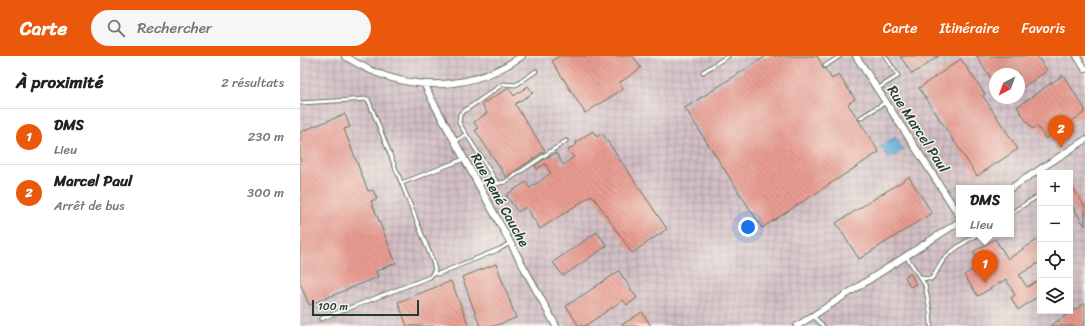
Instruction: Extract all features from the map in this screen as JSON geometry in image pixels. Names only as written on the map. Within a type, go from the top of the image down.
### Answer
[{"type":"street","points":[[345,56],[367,68],[392,78],[425,85],[456,83],[479,78],[498,70],[522,56]]},
{"type":"street","name":"Rue Marcel Paul","points":[[856,56],[956,210]]},
{"type":"street","points":[[1077,56],[1085,69]]},
{"type":"street","name":"Rue René Cauche","points":[[425,85],[454,142],[556,326]]},
{"type":"street","points":[[1014,186],[1085,140]]},
{"type":"street","points":[[798,326],[956,224]]},
{"type":"lane","points":[[703,72],[728,56]]},
{"type":"lane","points":[[825,66],[840,56]]},
{"type":"lane","points":[[877,89],[898,76],[885,56]]},
{"type":"lane","points":[[498,184],[458,120],[462,112],[503,84],[516,85],[536,72]]},
{"type":"lane","points":[[300,103],[368,99],[435,270],[430,277],[321,318]]},
{"type":"lane","points":[[860,118],[886,102]]},
{"type":"lane","points":[[454,142],[466,134]]},
{"type":"lane","points":[[479,185],[487,181],[492,184],[505,182],[566,141]]},
{"type":"lane","points":[[402,183],[464,159]]},
{"type":"lane","points":[[1014,211],[1037,197]]},
{"type":"lane","points":[[920,278],[925,279],[933,277],[946,257],[957,247],[973,237]]},
{"type":"lane","points":[[432,273],[438,274],[500,249],[510,243]]},
{"type":"lane","points":[[906,256],[925,285],[928,297],[931,326]]},
{"type":"lane","points":[[813,316],[823,326]]},
{"type":"shaded area","points":[[300,56],[1085,56],[1085,326],[300,326]]},
{"type":"water","points":[[895,137],[903,150],[889,159],[881,146]]},
{"type":"building","points":[[559,56],[633,56],[641,68],[619,83],[623,89],[585,113],[552,61]]},
{"type":"building","points":[[766,56],[817,56],[822,64],[822,67],[832,79],[839,75],[855,99],[848,104],[879,152],[762,228],[685,108]]},
{"type":"building","points":[[900,56],[939,56],[912,74]]},
{"type":"building","points":[[976,56],[1037,56],[1047,71],[1025,86],[1025,68],[989,68],[989,76]]},
{"type":"building","points":[[961,59],[985,94],[983,96],[1018,149],[977,176],[919,88]]},
{"type":"building","points":[[1063,75],[1085,109],[1085,112],[1046,139],[1037,126],[1032,129],[1017,107],[1021,104],[1025,104],[1025,101]]},
{"type":"building","points":[[528,86],[533,93],[515,104],[545,151],[506,177],[475,130],[478,129],[474,122],[487,113],[482,104],[509,88],[514,96]]},
{"type":"building","points":[[345,114],[350,127],[344,129],[368,191],[373,190],[377,199],[371,201],[396,263],[376,271],[378,277],[309,305],[300,283],[300,132]]},
{"type":"building","points":[[593,131],[597,137],[602,133],[667,229],[632,253],[592,195],[540,229],[526,207],[518,212],[506,195],[526,182],[530,188],[551,173],[545,164],[537,169],[535,166],[549,156],[556,153],[563,165],[574,157],[568,150],[577,144],[576,142]]},
{"type":"building","points":[[909,177],[932,213],[859,259],[836,223]]},
{"type":"building","points":[[1073,188],[1085,207],[1085,226],[1073,208]]},
{"type":"building","points":[[597,232],[607,246],[563,276],[553,262]]},
{"type":"building","points":[[995,239],[1008,259],[1037,240],[1037,264],[1019,275],[1027,287],[1037,281],[1037,297],[1018,310],[1011,298],[1015,295],[1006,279],[978,296],[964,275],[980,265],[973,252]]},
{"type":"building","points":[[496,264],[516,318],[494,326],[480,326],[462,277]]},
{"type":"building","points":[[619,271],[637,298],[627,305],[623,300],[585,326],[579,326],[566,306]]},
{"type":"building","points":[[910,273],[916,284],[910,287],[905,277]]},
{"type":"building","points":[[451,281],[469,326],[407,326],[398,302]]},
{"type":"building","points":[[1085,303],[1085,326],[1050,326],[1068,314],[1073,314],[1073,311]]},
{"type":"building","points":[[642,312],[651,326],[620,326]]},
{"type":"place","name":"Marcel Paul","points":[[1061,148]]},
{"type":"place","name":"DMS","points":[[985,283]]}]
